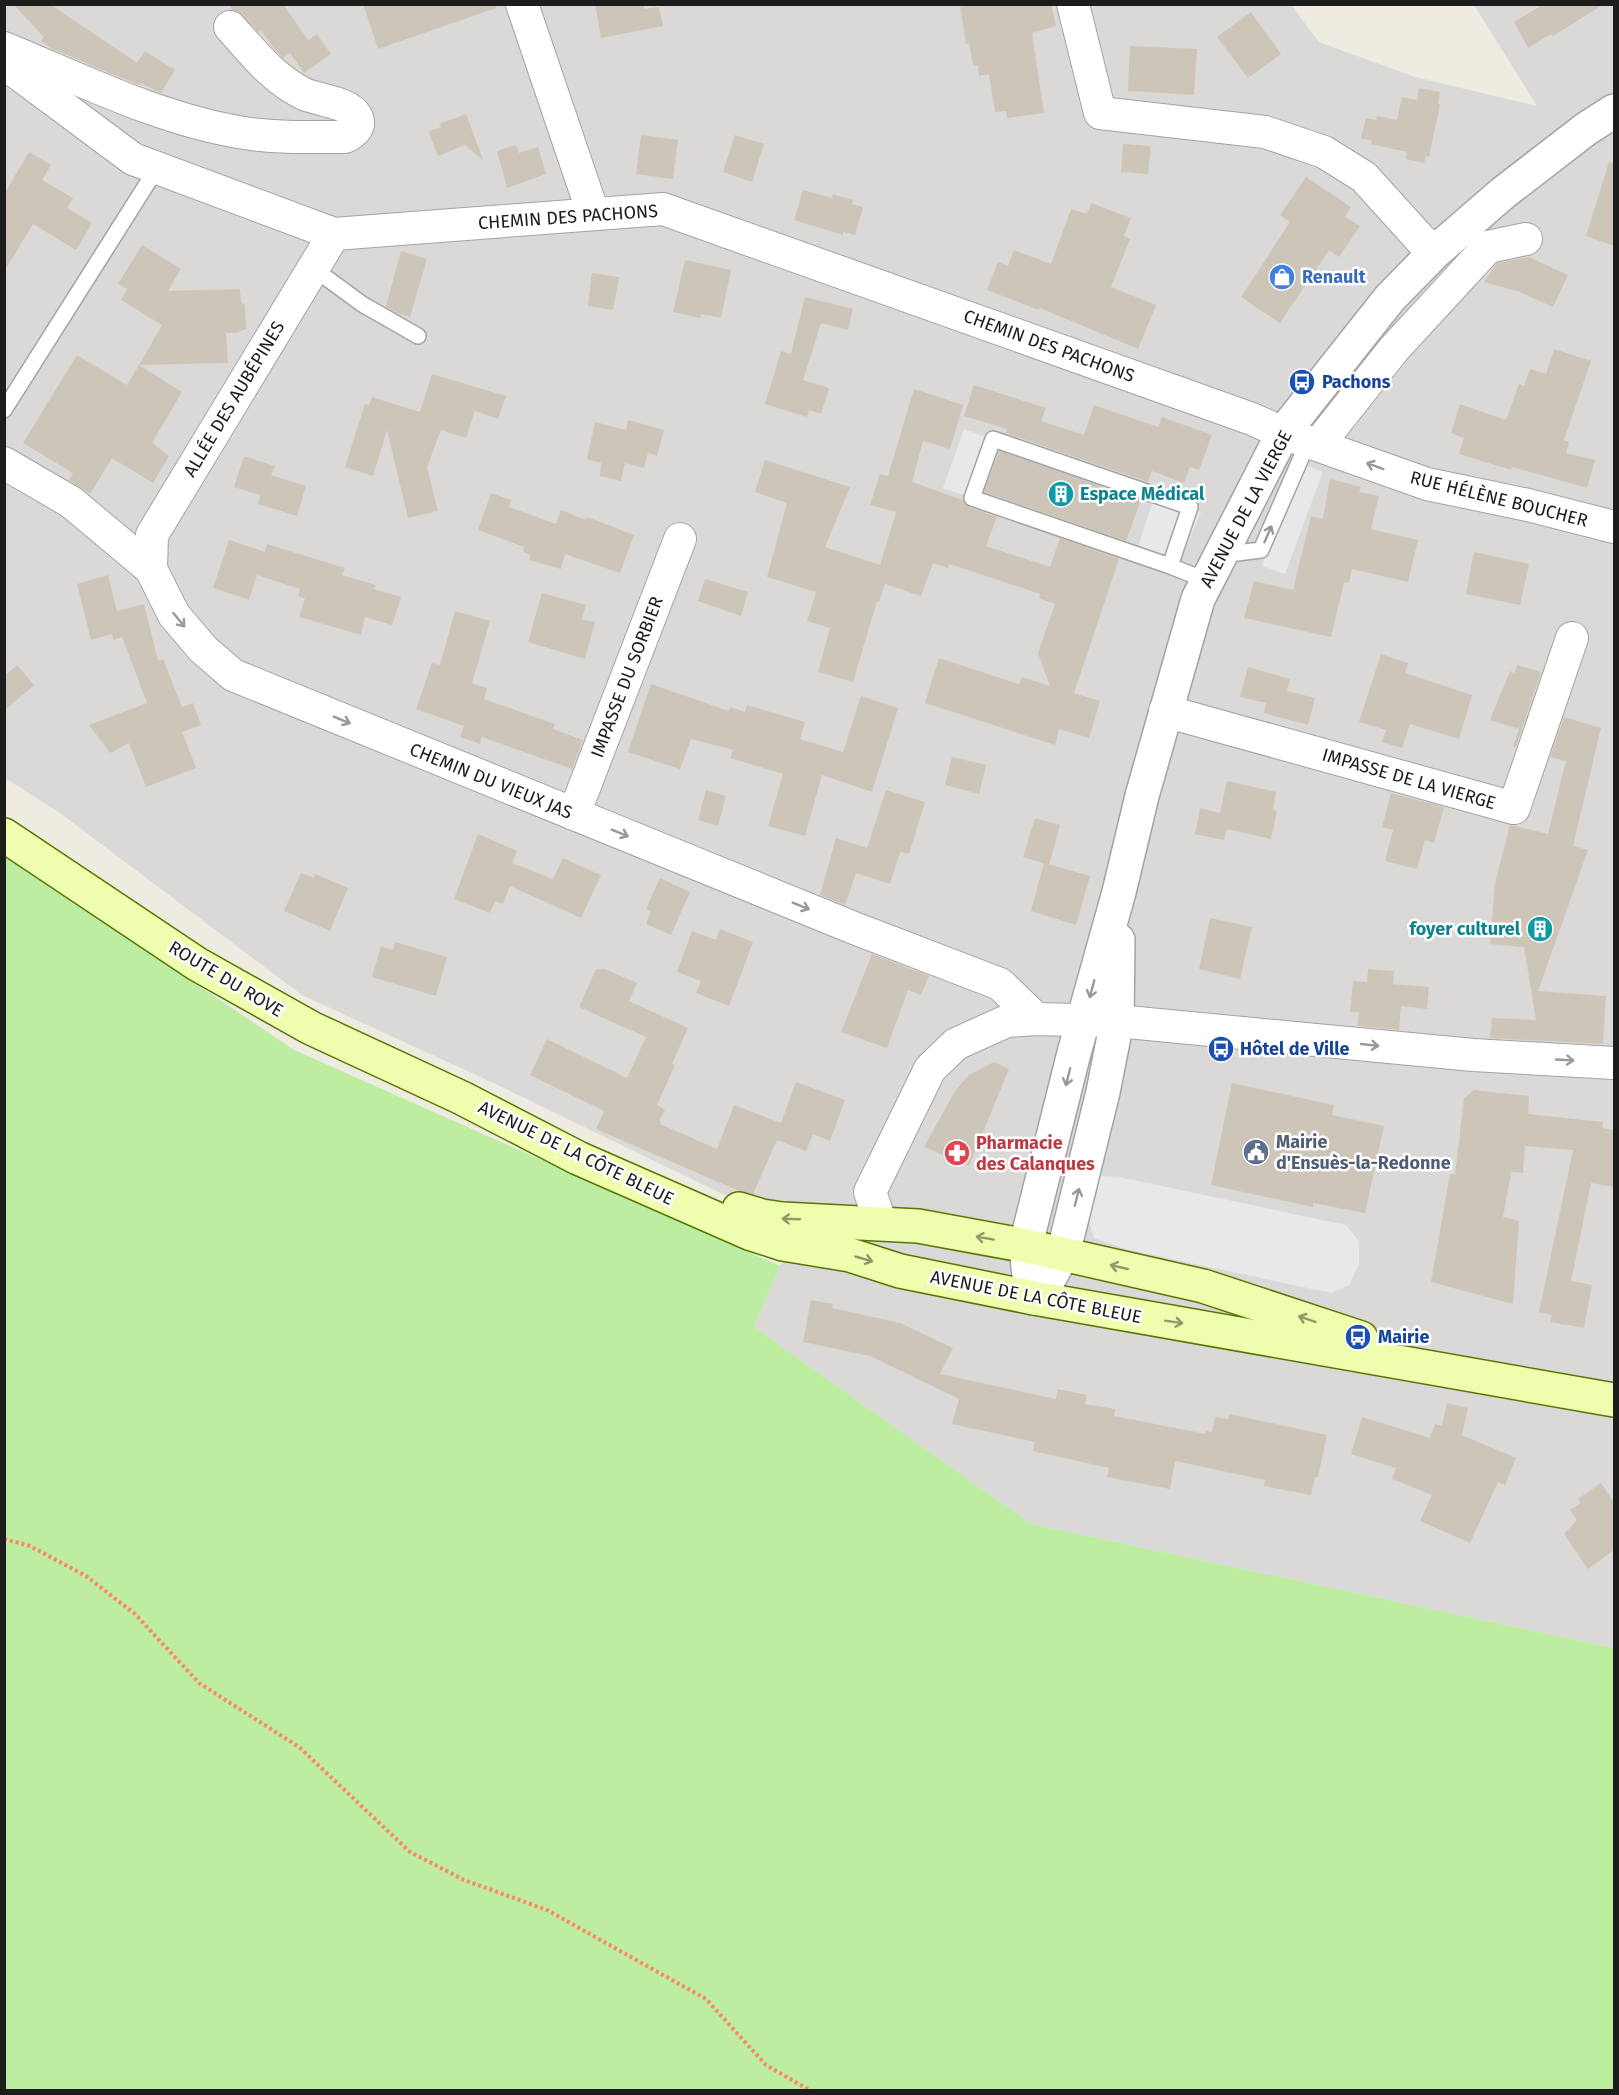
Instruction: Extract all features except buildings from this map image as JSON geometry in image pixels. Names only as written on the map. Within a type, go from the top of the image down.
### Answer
[{"type":"main road","name":"ROUTE DU ROVE","points":[[4,835],[225,981],[311,1028],[462,1098]]},
{"type":"main road","name":"AVENUE DE LA CÔTE BLEUE","points":[[462,1098],[570,1137],[727,1205],[762,1216],[918,1226],[1027,1246],[1203,1286],[1483,1376]]},
{"type":"main road","name":"AVENUE DE LA CÔTE BLEUE","points":[[462,1098],[578,1158],[749,1233],[783,1244],[850,1255],[900,1271],[1034,1298],[1614,1400]]},
{"type":"street","points":[[522,4],[593,213]]},
{"type":"street","points":[[1073,4],[1100,113],[1265,132],[1324,152],[1364,177],[1421,240],[1435,252]]},
{"type":"street","points":[[4,48],[164,114],[244,133],[345,137],[354,133],[358,126],[358,118],[354,113],[344,106],[303,94],[274,75],[231,27]]},
{"type":"street","name":"CHEMIN DES PACHONS","points":[[4,63],[133,159],[333,234],[663,209],[1252,419],[1303,440]]},
{"type":"street","name":"AVENUE DE LA VIERGE","points":[[1119,892],[1142,796],[1198,598],[1214,568],[1303,440],[1390,298],[1435,252],[1503,193],[1586,129],[1614,111]]},
{"type":"street","name":"ALLÉE DES AUBÉPINES","points":[[152,569],[152,535],[333,234]]},
{"type":"street","points":[[1303,440],[1394,349],[1488,247],[1526,239]]},
{"type":"street","name":"RUE HÉLÈNE BOUCHER","points":[[1303,440],[1427,484],[1527,505],[1614,527]]},
{"type":"street","name":"CHEMIN DU VIEUX JAS","points":[[4,463],[71,502],[152,569],[174,615],[203,649],[233,675],[1000,984],[1036,1018]]},
{"type":"street","name":"IMPASSE DU SORBIER","points":[[574,814],[680,539]]},
{"type":"street","name":"IMPASSE DE LA VIERGE","points":[[1166,711],[1514,808],[1572,638]]},
{"type":"street","points":[[1034,1298],[1027,1263],[1027,1246],[1074,1053],[1119,892]]},
{"type":"street","points":[[1034,1298],[1046,1284],[1063,1254],[1103,1092],[1117,1021],[1119,892]]},
{"type":"street","points":[[881,1224],[870,1192],[930,1069],[956,1044],[1007,1021],[1036,1018],[1117,1021],[1473,1055],[1614,1063]]},
{"type":"lane","points":[[4,410],[157,168]]},
{"type":"lane","points":[[313,268],[362,304],[418,336]]},
{"type":"lane","points":[[1170,566],[1190,507],[993,439],[972,498],[1170,566],[1214,568]]},
{"type":"path","points":[[4,1539],[30,1546],[86,1576],[103,1589],[135,1614],[199,1683],[300,1747],[410,1852],[464,1880],[547,1910],[706,1999],[766,2065],[809,2091]]},
{"type":"shaded area","points":[[4,5],[1291,5],[1319,42],[1415,77],[1537,106],[1474,5],[1614,5],[1614,1648],[1031,1524],[754,1327],[780,1266],[800,1229],[302,995],[60,813],[5,778]]},
{"type":"shaded area","points":[[964,429],[993,439],[972,498],[943,488]]},
{"type":"shaded area","points":[[1299,463],[1323,472],[1285,574],[1262,566]]},
{"type":"shaded area","points":[[1155,494],[1201,512],[1177,569],[1137,550]]},
{"type":"shaded area","points":[[1099,1176],[1119,1177],[1346,1225],[1359,1241],[1359,1264],[1349,1285],[1331,1293],[1125,1249],[1094,1238],[1088,1218]]},
{"type":"green space","points":[[4,855],[294,1050],[780,1266],[754,1327],[1031,1524],[1614,1648],[1614,2090],[5,2090]]},
{"type":"place","name":"Renault","points":[[1282,277]]},
{"type":"place","name":"Pachons","points":[[1302,382]]},
{"type":"place","name":"Espace Médical","points":[[1061,494]]},
{"type":"place","name":"foyer culturel","points":[[1540,929]]},
{"type":"place","name":"Hôtel de Ville","points":[[1221,1049]]},
{"type":"place","name":"Mairie d'Ensuès-la-Redonne","points":[[1256,1152]]},
{"type":"place","name":"Pharmacie des Calanques","points":[[957,1153]]},
{"type":"place","name":"Mairie","points":[[1358,1337]]}]
